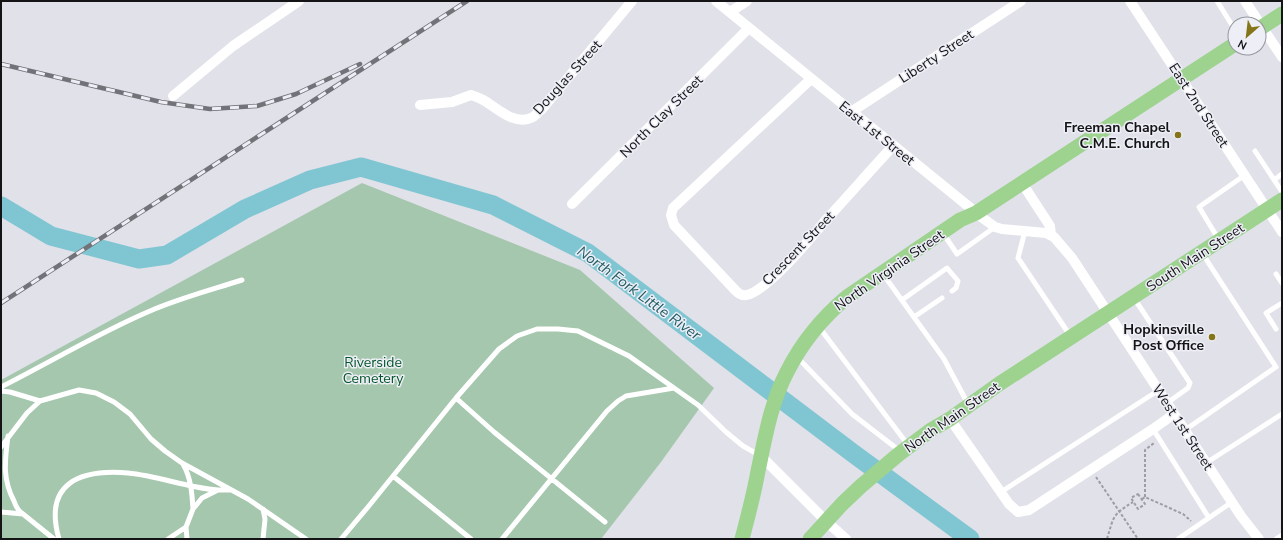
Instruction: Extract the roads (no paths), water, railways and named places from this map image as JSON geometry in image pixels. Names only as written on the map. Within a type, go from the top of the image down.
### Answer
[{"type":"main road","points":[[1267,24],[1282,14]]},
{"type":"main road","name":"North Virginia Street","points":[[742,539],[765,440],[776,399],[786,372],[807,338],[831,310],[847,297],[960,220],[976,213],[1227,49]]},
{"type":"main road","name":"South Main Street","points":[[1109,313],[1282,200]]},
{"type":"main road","name":"North Main Street","points":[[810,539],[862,486],[903,451],[999,384],[1109,313]]},
{"type":"street","points":[[172,96],[233,46],[299,1]]},
{"type":"street","name":"Douglas Street","points":[[420,105],[452,102],[471,95],[488,103],[503,114],[513,118],[523,119],[532,117],[542,109],[632,1]]},
{"type":"street","name":"East 1st Street","points":[[716,1],[976,213],[996,227],[1002,229],[1046,233],[1051,235]]},
{"type":"street","points":[[730,12],[747,1]]},
{"type":"street","name":"Liberty Street","points":[[851,112],[1021,1]]},
{"type":"street","name":"East 2nd Street","points":[[1130,1],[1282,232]]},
{"type":"street","points":[[1245,1],[1253,16]]},
{"type":"street","name":"North Clay Street","points":[[572,204],[749,28]]},
{"type":"street","points":[[1267,37],[1282,57]]},
{"type":"street","name":"Crescent Street","points":[[811,79],[673,208],[671,215],[674,225],[739,294],[749,294],[764,285],[790,260],[893,146]]},
{"type":"street","points":[[1022,183],[1050,226],[1051,235],[1072,258],[1109,313]]},
{"type":"street","name":"West 1st Street","points":[[1109,313],[1206,463],[1259,539]]},
{"type":"street","points":[[950,419],[1009,504],[1018,512],[1029,510],[1174,414]]},
{"type":"street","points":[[761,456],[846,539]]},
{"type":"lane","points":[[1217,1],[1227,17]]},
{"type":"lane","points":[[1255,151],[1282,192]]},
{"type":"lane","points":[[1274,180],[1282,174]]},
{"type":"lane","points":[[1220,241],[1199,207],[1245,175]]},
{"type":"lane","points":[[942,232],[957,254],[996,227]]},
{"type":"lane","points":[[1025,231],[1018,258],[1071,338]]},
{"type":"lane","points":[[1185,430],[1276,368],[1202,252]]},
{"type":"lane","points":[[902,300],[947,268],[958,281],[956,288],[952,291]]},
{"type":"lane","points":[[883,272],[944,359],[968,405]]},
{"type":"lane","points":[[1276,274],[1282,283]]},
{"type":"lane","points":[[1,387],[37,369],[71,349],[143,314],[173,302],[242,280]]},
{"type":"lane","points":[[1133,297],[1190,383],[1188,388],[1167,403]]},
{"type":"lane","points":[[914,317],[942,298]]},
{"type":"lane","points":[[1276,328],[1266,313],[1282,302]]},
{"type":"lane","points":[[818,325],[903,451]]},
{"type":"lane","points":[[341,539],[456,398],[499,349],[517,336],[536,329],[578,331],[629,356],[698,405],[743,446],[761,456]]},
{"type":"lane","points":[[796,356],[852,414],[903,451]]},
{"type":"lane","points":[[502,539],[607,411],[618,401],[626,396],[674,388]]},
{"type":"lane","points":[[1,447],[27,412],[40,401],[79,390],[96,393],[114,402],[130,414],[156,443],[182,463],[263,509],[306,539]]},
{"type":"lane","points":[[1001,492],[1158,390]]},
{"type":"lane","points":[[1,391],[10,392],[40,401]]},
{"type":"lane","points":[[456,398],[605,522]]},
{"type":"lane","points":[[1206,463],[1282,414]]},
{"type":"lane","points":[[1150,431],[1209,518]]},
{"type":"lane","points":[[8,436],[4,463],[10,494],[19,511],[54,539]]},
{"type":"lane","points":[[182,463],[187,470],[192,486],[193,509]]},
{"type":"lane","points":[[59,539],[56,527],[55,510],[58,498],[65,486],[73,480],[95,474],[128,473],[192,486],[218,490],[231,490]]},
{"type":"lane","points":[[393,476],[471,539]]},
{"type":"lane","points":[[186,539],[186,527],[193,509],[202,498],[218,490]]},
{"type":"lane","points":[[1178,539],[1232,502]]},
{"type":"lane","points":[[263,509],[265,519],[263,539]]},
{"type":"lane","points":[[1,512],[23,514]]},
{"type":"lane","points":[[168,539],[186,527]]},
{"type":"lane","points":[[1276,539],[1282,535]]},
{"type":"waterway","name":"North Fork Little River","points":[[1,206],[51,236],[139,259],[167,255],[245,209],[310,180],[361,167],[493,205],[588,253],[854,454],[970,539]]},
{"type":"railway","points":[[1,303],[467,1]]},
{"type":"railway","points":[[1,64],[161,102],[210,109],[257,106],[296,94],[360,64]]},
{"type":"place","name":"Freeman Chapel C.M.E. Church","points":[[1178,135]]},
{"type":"place","name":"Hopkinsville Post Office","points":[[1212,337]]},
{"type":"park label","name":"Riverside Cemetery","points":[[373,370]]}]
